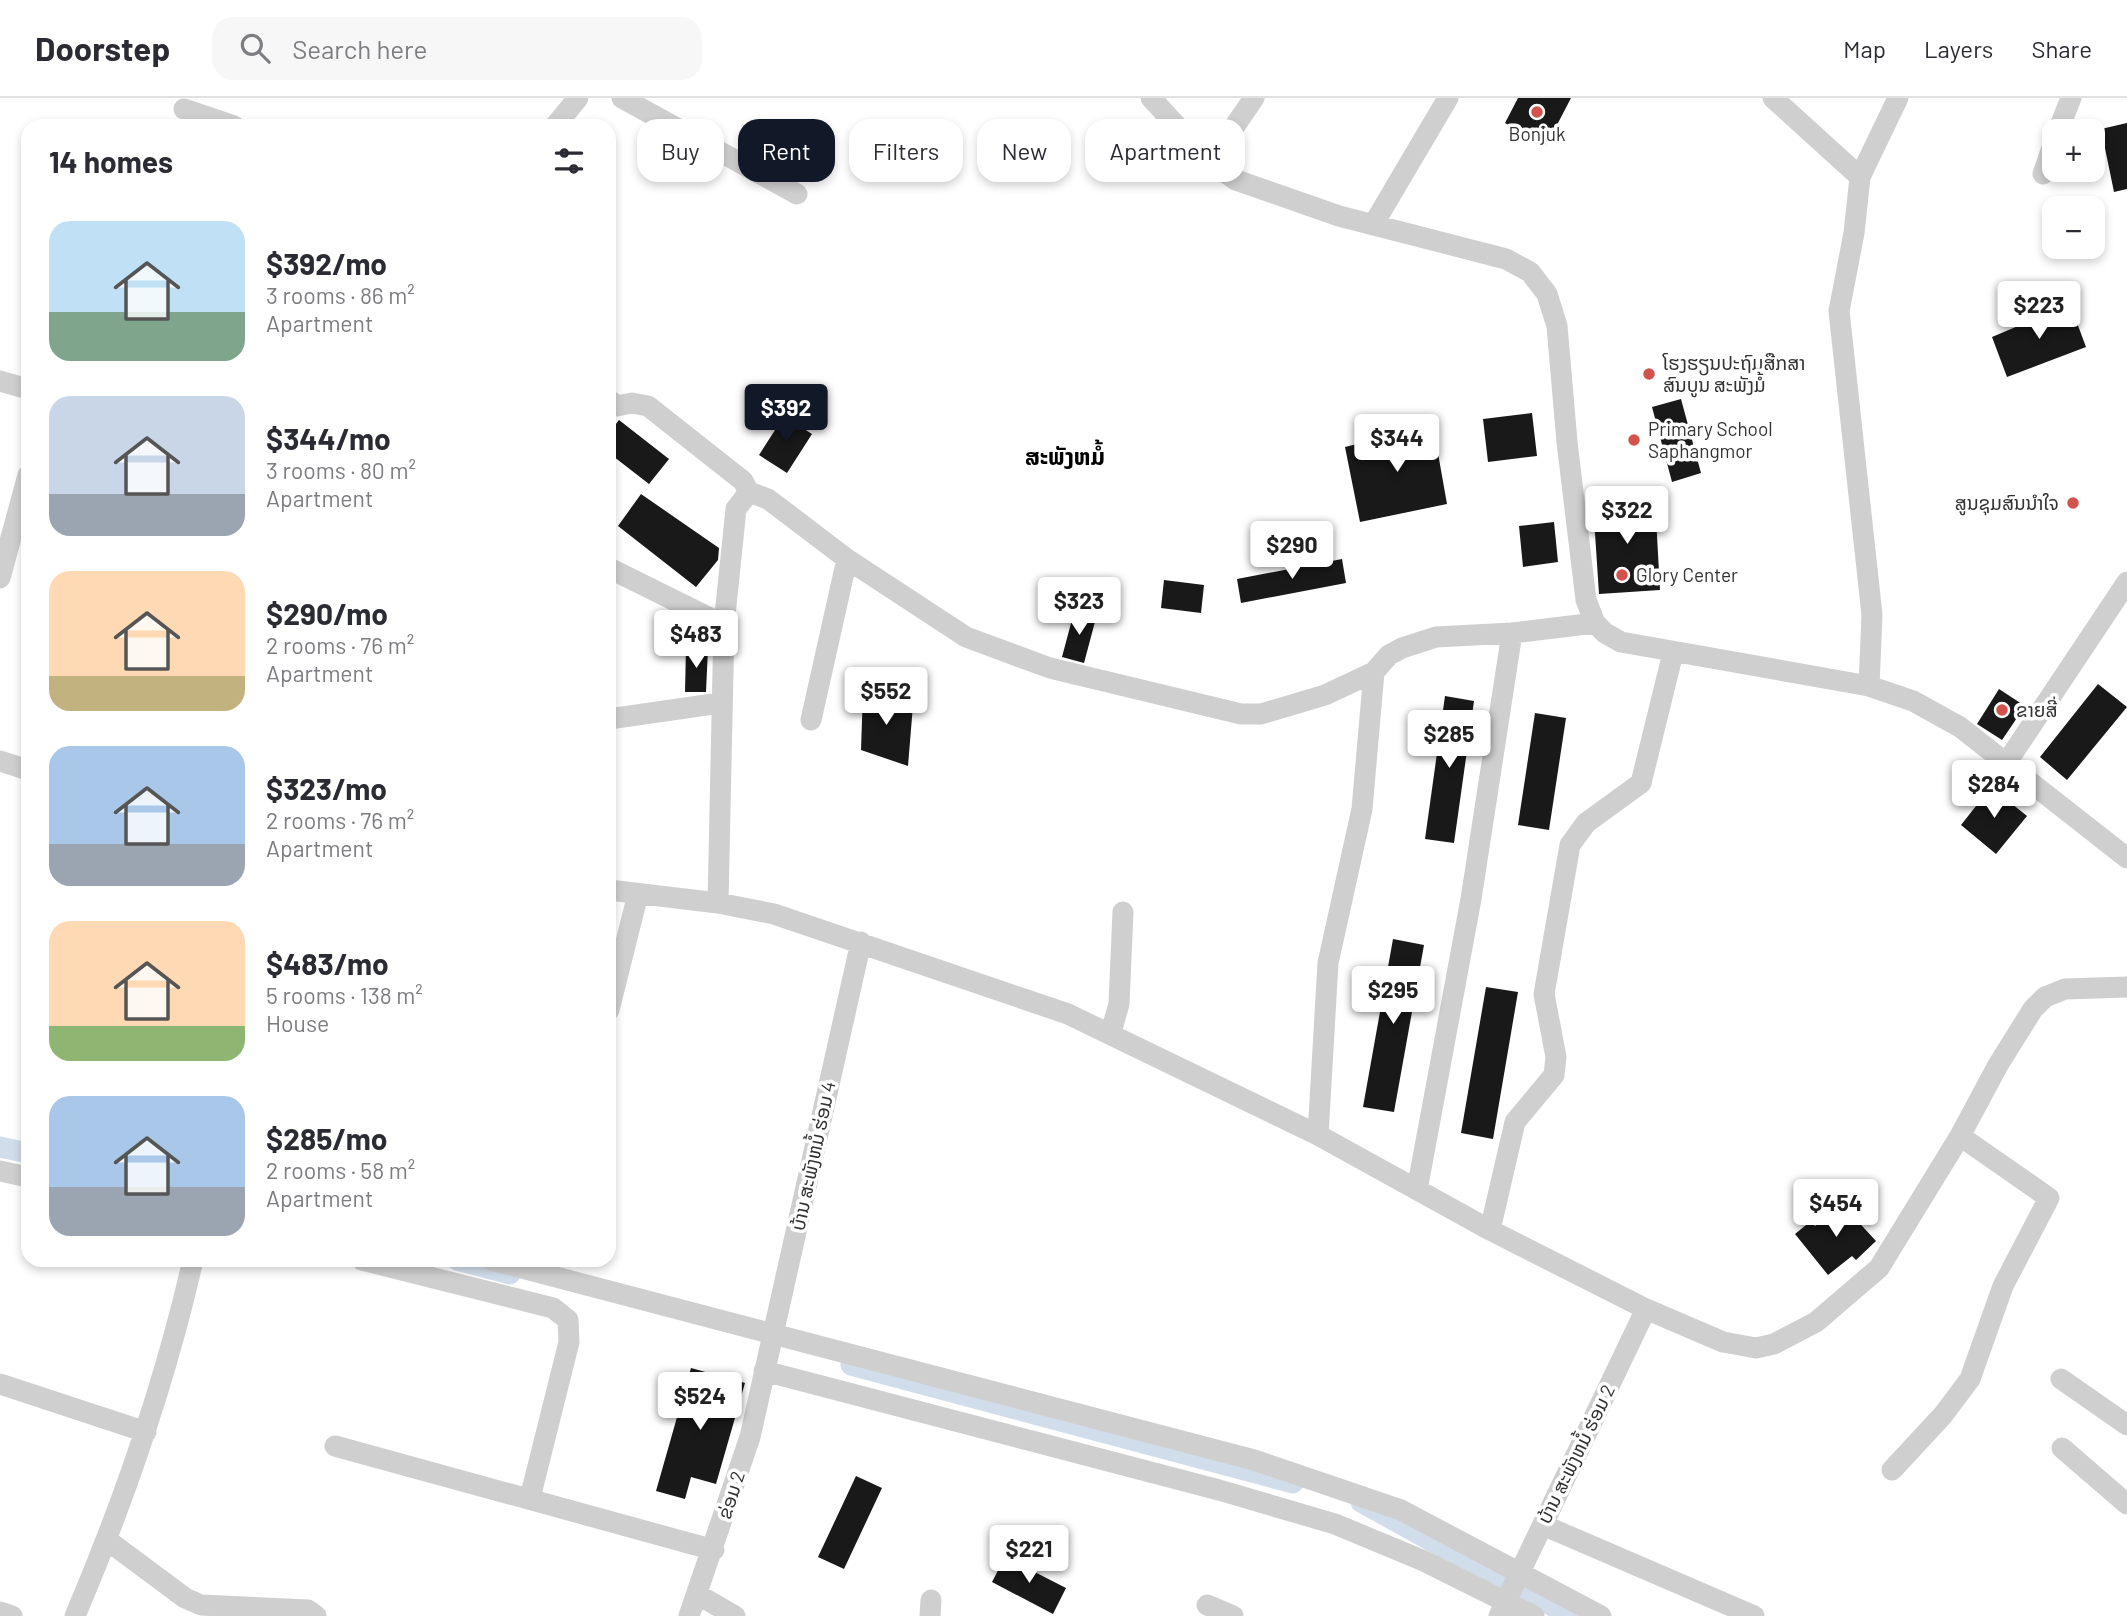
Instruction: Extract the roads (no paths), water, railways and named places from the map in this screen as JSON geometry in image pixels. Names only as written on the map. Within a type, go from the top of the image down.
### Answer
[{"type":"street","points":[[561,119],[578,98]]},
{"type":"street","points":[[622,98],[797,194]]},
{"type":"street","points":[[1151,98],[1170,119]]},
{"type":"street","points":[[1240,119],[1254,98]]},
{"type":"street","points":[[1373,225],[1447,98]]},
{"type":"street","points":[[1773,98],[1860,177]]},
{"type":"street","points":[[1869,686],[1872,615],[1839,311],[1854,233],[1860,177],[1898,98]]},
{"type":"street","points":[[2063,119],[2071,98]]},
{"type":"street","points":[[183,111],[210,119]]},
{"type":"street","points":[[1242,182],[1373,225],[1506,259],[1530,272],[1546,294],[1557,326],[1567,442],[1586,600],[1595,622],[1605,634],[1621,642],[1673,653],[1869,686],[1937,713],[1960,727],[2127,858]]},
{"type":"street","points":[[0,381],[21,387]]},
{"type":"street","points":[[616,405],[632,403],[648,406],[743,481],[749,492],[768,499],[847,559],[966,637],[1050,668],[1241,714],[1261,714],[1325,695],[1374,672],[1395,652],[1436,637],[1512,633],[1595,622]]},
{"type":"street","points":[[718,903],[720,703],[724,625],[736,509],[749,492]]},
{"type":"street","points":[[0,578],[21,501]]},
{"type":"street","points":[[811,720],[847,559]]},
{"type":"street","points":[[616,572],[711,621],[724,625]]},
{"type":"street","points":[[2006,765],[2127,582]]},
{"type":"street","points":[[1417,1189],[1471,900],[1512,633]]},
{"type":"street","points":[[1490,1230],[1515,1122],[1554,1075],[1556,1057],[1544,994],[1570,845],[1586,823],[1641,782],[1673,653]]},
{"type":"street","points":[[1318,1135],[1328,963],[1362,809],[1374,672]]},
{"type":"street","points":[[616,718],[720,703]]},
{"type":"street","points":[[0,761],[21,768]]},
{"type":"street","points":[[616,891],[718,903],[774,914],[1068,1014],[1111,1032],[1318,1135],[1490,1230],[1646,1309],[1723,1342],[1756,1348],[1791,1336],[1816,1322],[1879,1268],[1960,1136],[1998,1065],[2033,1009],[2045,997],[2065,989],[2127,987]]},
{"type":"street","points":[[616,982],[638,894]]},
{"type":"street","points":[[1111,1032],[1119,1004],[1123,912]]},
{"type":"street","name":"ບ້ານ ສະພັງຫມໍ້ ຮ່ອມ 4","points":[[764,1371],[860,942]]},
{"type":"street","points":[[1892,1470],[1943,1415],[1970,1379],[2003,1286],[2049,1198],[1960,1136]]},
{"type":"street","points":[[0,1171],[21,1176]]},
{"type":"street","points":[[75,1616],[107,1540],[146,1432],[165,1371],[191,1267]]},
{"type":"street","points":[[390,1267],[552,1308],[568,1320],[569,1342],[530,1498]]},
{"type":"street","points":[[546,1268],[1254,1460],[1339,1487],[1401,1510],[1601,1616]]},
{"type":"street","name":"ບ້ານ ສະພັງຫມໍ້ ຮ່ອມ 2","points":[[1503,1608],[1646,1309]]},
{"type":"street","points":[[764,1371],[1219,1490],[1335,1524],[1424,1561],[1503,1608],[1534,1616]]},
{"type":"street","name":"ຂ່ອມ 2","points":[[689,1616],[714,1550],[750,1437],[764,1371]]},
{"type":"street","points":[[2062,1379],[2127,1425]]},
{"type":"street","points":[[0,1384],[146,1432]]},
{"type":"street","points":[[335,1447],[714,1550]]},
{"type":"street","points":[[2062,1448],[2127,1504]]},
{"type":"street","points":[[1542,1525],[1754,1616]]},
{"type":"street","points":[[107,1540],[185,1598],[201,1605],[308,1610],[316,1616]]},
{"type":"street","points":[[697,1594],[735,1616]]},
{"type":"street","points":[[1207,1605],[1233,1616]]},
{"type":"street","points":[[0,1612],[12,1616]]},
{"type":"waterway","points":[[0,1147],[21,1152]]},
{"type":"waterway","points":[[484,1267],[510,1274]]},
{"type":"waterway","points":[[851,1365],[1293,1483]]},
{"type":"waterway","points":[[1361,1502],[1500,1579]]},
{"type":"waterway","points":[[1526,1592],[1571,1616]]},
{"type":"place","name":"Bonjuk","points":[[1537,112]]},
{"type":"place","name":"ໂຮງຮຽນປະຖົມສືກສາ ສົນບູນ ສະພັງມໍ້","points":[[1649,374]]},
{"type":"place","name":"Primary School Saphangmor","points":[[1634,440]]},
{"type":"place","name":"ສູນຊຸມສົນນຳໃຈ","points":[[2073,503]]},
{"type":"place","name":"Glory Center","points":[[1622,575]]},
{"type":"place","name":"ຂາຍສີ່","points":[[2002,710]]},
{"type":"district","name":"ສະພັງຫມໍ້","points":[[1065,457]]}]
